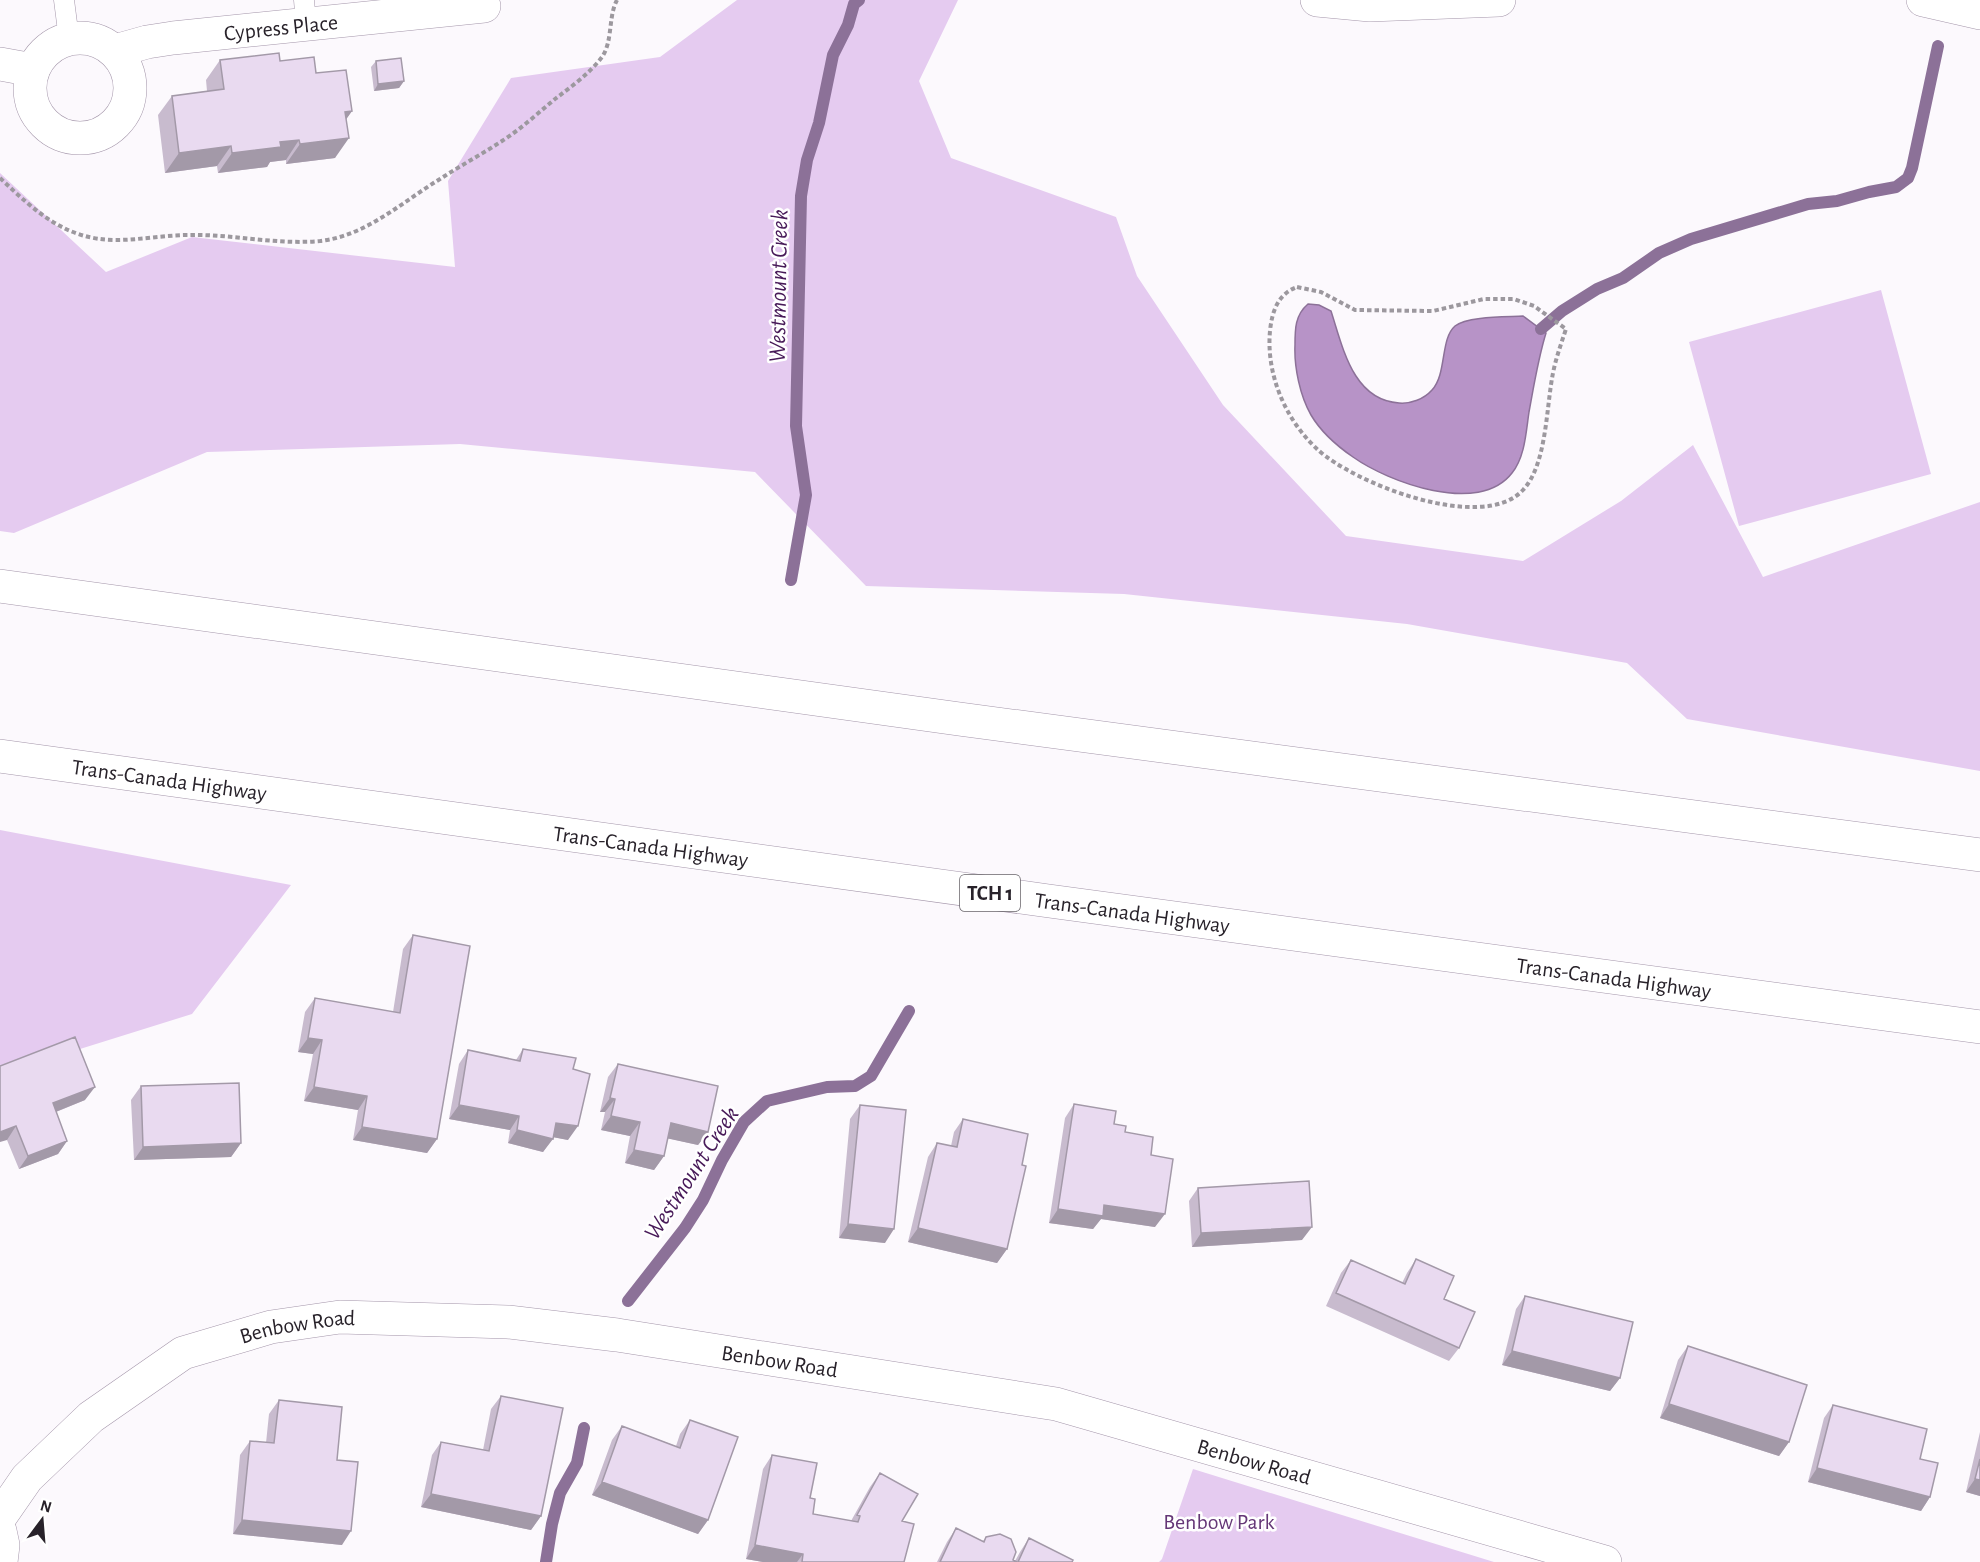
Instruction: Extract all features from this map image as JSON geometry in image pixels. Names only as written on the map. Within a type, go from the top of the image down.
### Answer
[{"type":"main road","points":[[1317,0],[1370,5],[1499,0]]},
{"type":"main road","points":[[1923,0],[1980,13]]},
{"type":"main road","name":"Cypress Place","points":[[115,51],[147,42],[305,12],[452,4],[484,6]]},
{"type":"main road","points":[[87,38],[102,42],[115,51],[124,62],[130,76],[131,92],[128,106],[110,129],[96,136],[81,139],[52,130],[41,120],[33,107],[29,92],[33,70],[46,51],[58,42],[87,38]]},
{"type":"main road","points":[[0,64],[33,70]]},
{"type":"main road","points":[[0,578],[80,597]]},
{"type":"main road","points":[[0,586],[1102,740],[1980,855]]},
{"type":"main road","name":"Trans-Canada Highway","points":[[0,756],[1038,900],[1980,1027]]},
{"type":"main road","name":"Benbow Road","points":[[0,1518],[27,1478],[91,1417],[183,1353],[271,1327],[340,1317],[385,1318],[508,1322],[617,1335],[1056,1404],[1605,1562]]},
{"type":"main road","points":[[0,1531],[3,1545],[1,1562]]},
{"type":"lane","points":[[64,0],[69,39]]},
{"type":"path","points":[[0,178],[45,219],[71,232],[94,238],[116,240],[190,234],[310,241],[354,232],[386,216],[439,179],[504,140],[579,81],[603,56],[617,0]]},
{"type":"path","points":[[1297,287],[1321,292],[1355,310],[1433,311],[1484,298],[1514,299],[1534,306],[1560,325],[1566,329],[1553,372],[1539,457],[1531,478],[1516,497],[1480,507],[1448,506],[1396,493],[1349,471],[1317,449],[1292,420],[1274,379],[1269,341],[1271,319],[1278,301],[1286,291],[1297,287]]},
{"type":"green space","points":[[737,0],[958,0],[919,81],[951,158],[1116,217],[1137,276],[1223,405],[1346,536],[1523,561],[1621,501],[1693,445],[1763,577],[1980,502],[1980,771],[1687,719],[1627,663],[1407,624],[1124,594],[866,586],[755,472],[460,444],[207,452],[14,533],[0,531],[0,173],[106,272],[192,237],[455,267],[448,181],[511,78],[660,57]]},
{"type":"green space","points":[[1881,290],[1931,474],[1739,526],[1689,342]]},
{"type":"green space","points":[[0,830],[291,885],[192,1014],[0,1074]]},
{"type":"green space","name":"Benbow Park","points":[[1193,1469],[1494,1562],[1159,1562]]},
{"type":"shaded area","points":[[1308,304],[1319,305],[1331,311],[1346,356],[1360,382],[1371,393],[1383,400],[1399,403],[1417,400],[1432,390],[1440,375],[1450,332],[1461,323],[1468,320],[1523,316],[1546,333],[1536,372],[1524,444],[1520,460],[1512,473],[1497,486],[1478,492],[1456,493],[1433,490],[1388,476],[1369,467],[1341,448],[1324,433],[1311,415],[1298,381],[1295,354],[1296,328],[1300,313]]},
{"type":"building","points":[[279,53],[280,61],[314,57],[316,73],[346,70],[352,111],[345,112],[349,138],[300,144],[299,140],[280,142],[281,147],[232,153],[231,146],[179,153],[172,96],[224,89],[220,60]]},
{"type":"building","points":[[401,58],[404,81],[378,84],[376,61]]},
{"type":"building","points":[[413,935],[470,946],[437,1139],[362,1127],[367,1096],[314,1087],[322,1040],[308,1038],[315,998],[400,1013]]},
{"type":"building","points":[[75,1037],[95,1087],[53,1103],[67,1141],[28,1156],[16,1126],[0,1132],[0,1066]]},
{"type":"building","points":[[523,1049],[576,1058],[573,1069],[590,1074],[578,1126],[556,1123],[553,1139],[517,1130],[519,1116],[459,1105],[468,1050],[520,1061]]},
{"type":"building","points":[[618,1064],[718,1086],[708,1132],[671,1123],[664,1156],[634,1150],[640,1122],[611,1116],[615,1099],[610,1098]]},
{"type":"building","points":[[239,1083],[241,1143],[143,1147],[141,1086]]},
{"type":"building","points":[[1074,1104],[1116,1111],[1114,1124],[1126,1126],[1125,1132],[1153,1137],[1151,1155],[1173,1159],[1165,1214],[1104,1205],[1103,1216],[1058,1209]]},
{"type":"building","points":[[860,1105],[906,1110],[894,1229],[848,1224]]},
{"type":"building","points":[[963,1119],[1028,1134],[1022,1165],[1026,1166],[1007,1249],[918,1228],[937,1143],[957,1147]]},
{"type":"building","points":[[1309,1181],[1312,1227],[1201,1233],[1198,1188]]},
{"type":"building","points":[[1416,1259],[1454,1276],[1444,1299],[1475,1312],[1459,1348],[1336,1293],[1351,1260],[1405,1284]]},
{"type":"building","points":[[1525,1296],[1633,1322],[1620,1378],[1512,1351]]},
{"type":"building","points":[[1688,1346],[1807,1385],[1789,1442],[1669,1404]]},
{"type":"building","points":[[501,1396],[563,1408],[541,1516],[431,1494],[441,1442],[489,1451]]},
{"type":"building","points":[[279,1400],[342,1407],[337,1460],[358,1462],[351,1531],[242,1520],[250,1441],[274,1443]]},
{"type":"building","points":[[1833,1405],[1927,1429],[1920,1459],[1938,1463],[1930,1497],[1817,1468]]},
{"type":"building","points":[[690,1420],[738,1437],[708,1520],[602,1482],[622,1426],[680,1448]]},
{"type":"building","points":[[772,1455],[817,1463],[810,1498],[815,1499],[813,1514],[858,1522],[860,1516],[857,1515],[880,1473],[918,1494],[902,1521],[914,1524],[904,1562],[802,1562],[803,1554],[755,1545]]},
{"type":"building","points":[[1980,1459],[1980,1480],[1975,1479]]},
{"type":"building","points":[[956,1528],[984,1542],[986,1537],[1000,1534],[1011,1539],[1016,1552],[1013,1560],[1017,1562],[940,1562]]},
{"type":"building","points":[[1029,1538],[1073,1560],[1072,1562],[1018,1562]]},
{"type":"waterway","name":"Westmount Creek","points":[[791,580],[806,495],[796,426],[801,196],[807,160],[819,123],[833,55],[848,25],[854,4],[859,0]]},
{"type":"waterway","points":[[1541,329],[1562,311],[1597,289],[1623,278],[1659,253],[1691,239],[1808,204],[1837,201],[1896,187],[1908,178],[1912,168],[1938,46]]},
{"type":"waterway","name":"Westmount Creek","points":[[628,1301],[685,1228],[703,1200],[744,1122],[767,1101],[827,1087],[855,1086],[871,1076],[909,1011]]},
{"type":"waterway","name":"Westmount Creek","points":[[546,1562],[560,1493],[577,1463],[584,1428]]}]
